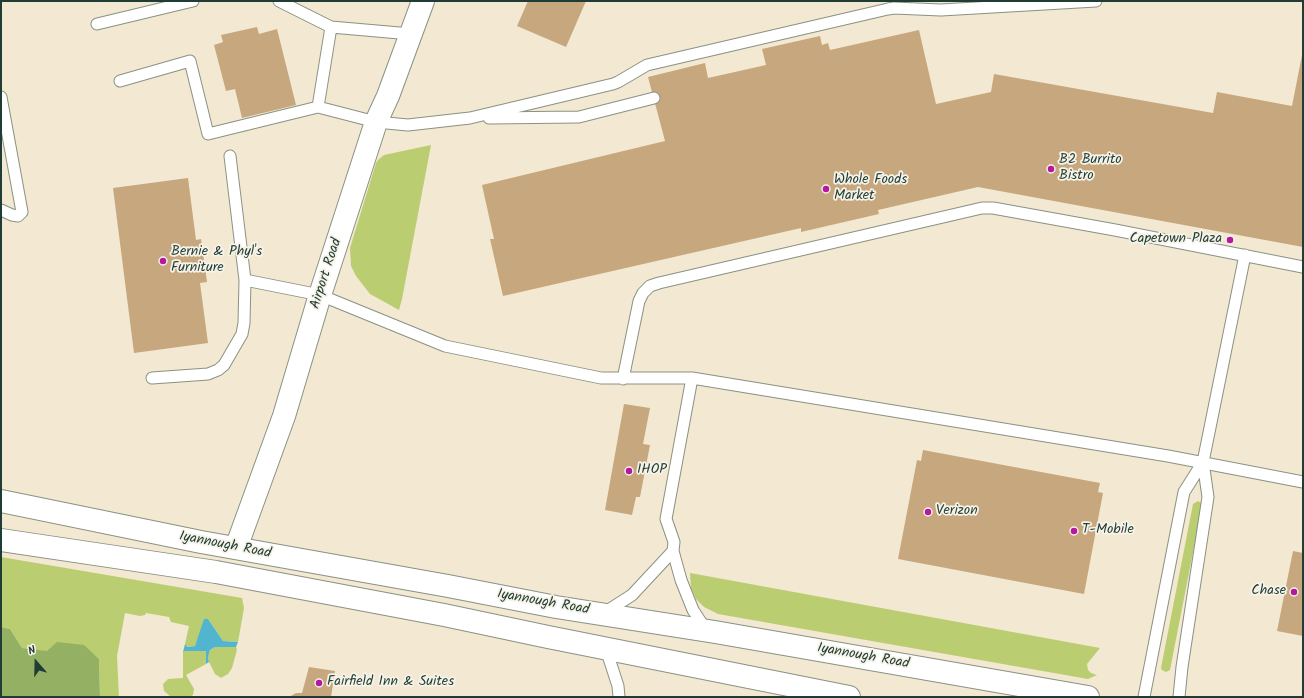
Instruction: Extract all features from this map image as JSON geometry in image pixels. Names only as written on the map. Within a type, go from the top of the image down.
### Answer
[{"type":"main road","name":"Airport Road","points":[[236,548],[284,416],[320,295],[376,122],[423,1]]},
{"type":"main road","name":"Iyannough Road","points":[[1,501],[236,548],[556,607],[706,630],[1088,697]]},
{"type":"main road","name":"Iyannough Road","points":[[1,540],[216,572],[444,615],[849,697]]},
{"type":"lane","points":[[97,24],[193,1]]},
{"type":"lane","points":[[279,1],[331,27],[411,34]]},
{"type":"lane","points":[[470,118],[618,82],[647,65],[888,9],[941,10],[1096,1]]},
{"type":"lane","points":[[318,107],[331,27]]},
{"type":"lane","points":[[120,81],[190,61],[208,134],[318,107],[376,122],[408,125],[470,118],[579,117],[654,98]]},
{"type":"lane","points":[[1,97],[22,212],[18,216],[1,210]]},
{"type":"lane","points":[[152,378],[208,374],[218,370],[224,365],[242,334],[244,323],[245,280],[230,156]]},
{"type":"lane","points":[[623,379],[639,301],[643,293],[650,286],[976,209],[993,208],[1303,267]]},
{"type":"lane","points":[[1179,697],[1208,497],[1203,462],[1245,255]]},
{"type":"lane","points":[[245,280],[320,295],[445,346],[601,378],[692,378],[1203,462],[1303,482]]},
{"type":"lane","points":[[692,378],[666,519],[674,542],[673,551],[683,586],[693,610],[706,630]]},
{"type":"lane","points":[[1144,697],[1184,492],[1203,462]]},
{"type":"lane","points":[[604,614],[632,595],[673,551]]},
{"type":"lane","points":[[606,649],[618,686],[619,697]]},
{"type":"green space","points":[[431,145],[399,310],[370,294],[356,276],[351,266],[350,248],[376,163],[379,159],[384,155]]},
{"type":"green space","points":[[1198,501],[1202,506],[1170,670],[1166,672],[1161,668],[1193,504]]},
{"type":"green space","points":[[1,557],[242,598],[244,608],[238,642],[223,641],[208,619],[195,646],[186,647],[185,644],[189,626],[171,622],[169,617],[146,613],[145,615],[140,616],[125,613],[117,656],[119,697],[100,697],[99,659],[22,648],[10,629],[1,627]]},
{"type":"green space","points":[[690,573],[1100,648],[1087,664],[1088,670],[1097,675],[1088,679],[718,614],[704,607],[696,599],[691,588]]},
{"type":"green space","points":[[1,627],[10,629],[22,648],[47,651],[57,642],[84,645],[99,659],[100,697],[1,697]]},
{"type":"green space","points":[[215,647],[236,647],[237,650],[232,668],[228,674],[221,678],[215,674],[208,657],[210,650]]},
{"type":"green space","points":[[206,651],[206,664],[186,675],[194,689],[193,695],[189,697],[171,697],[164,691],[163,684],[168,679],[183,678],[183,652]]},
{"type":"water","points":[[204,619],[208,619],[223,641],[238,642],[236,647],[215,647],[210,650],[208,657],[209,662],[206,664],[206,651],[183,652],[185,644],[187,647],[195,646]]},
{"type":"building","points":[[528,1],[586,1],[566,47],[517,26]]},
{"type":"building","points":[[257,27],[259,34],[277,29],[296,105],[242,118],[235,89],[226,91],[214,45],[223,42],[221,35]]},
{"type":"building","points":[[919,30],[936,104],[991,92],[994,74],[1213,113],[1217,92],[1292,106],[1303,50],[1303,247],[978,187],[878,210],[879,214],[801,232],[801,228],[503,296],[490,239],[494,239],[482,185],[665,141],[648,77],[705,63],[708,78],[766,65],[762,49],[820,36],[822,45],[828,43],[830,50]]},
{"type":"building","name":"Bernie & Phyl's Furniture","points":[[188,178],[196,240],[201,239],[207,282],[200,283],[208,343],[134,353],[113,188]]},
{"type":"building","name":"IHOP","points":[[624,404],[650,408],[643,444],[650,445],[640,497],[636,497],[632,515],[605,510]]},
{"type":"building","points":[[923,450],[1100,483],[1098,492],[1103,493],[1084,594],[898,559],[917,460],[921,461]]},
{"type":"building","name":"Chase","points":[[1293,551],[1303,553],[1303,636],[1277,631]]},
{"type":"building","name":"Fairfield Inn & Suites","points":[[309,667],[335,671],[331,697],[289,697],[296,693],[302,693]]},
{"type":"place","name":"B2 Burrito Bistro","points":[[1051,169]]},
{"type":"place","name":"Whole Foods Market","points":[[826,189]]},
{"type":"place","name":"Capetown Plaza","points":[[1230,240]]},
{"type":"place","name":"Bernie & Phyl's Furniture","points":[[163,261]]},
{"type":"place","name":"IHOP","points":[[629,471]]},
{"type":"place","name":"Verizon","points":[[928,512]]},
{"type":"place","name":"T-Mobile","points":[[1074,531]]},
{"type":"place","name":"Chase","points":[[1294,592]]},
{"type":"place","name":"Fairfield Inn & Suites","points":[[319,683]]}]
